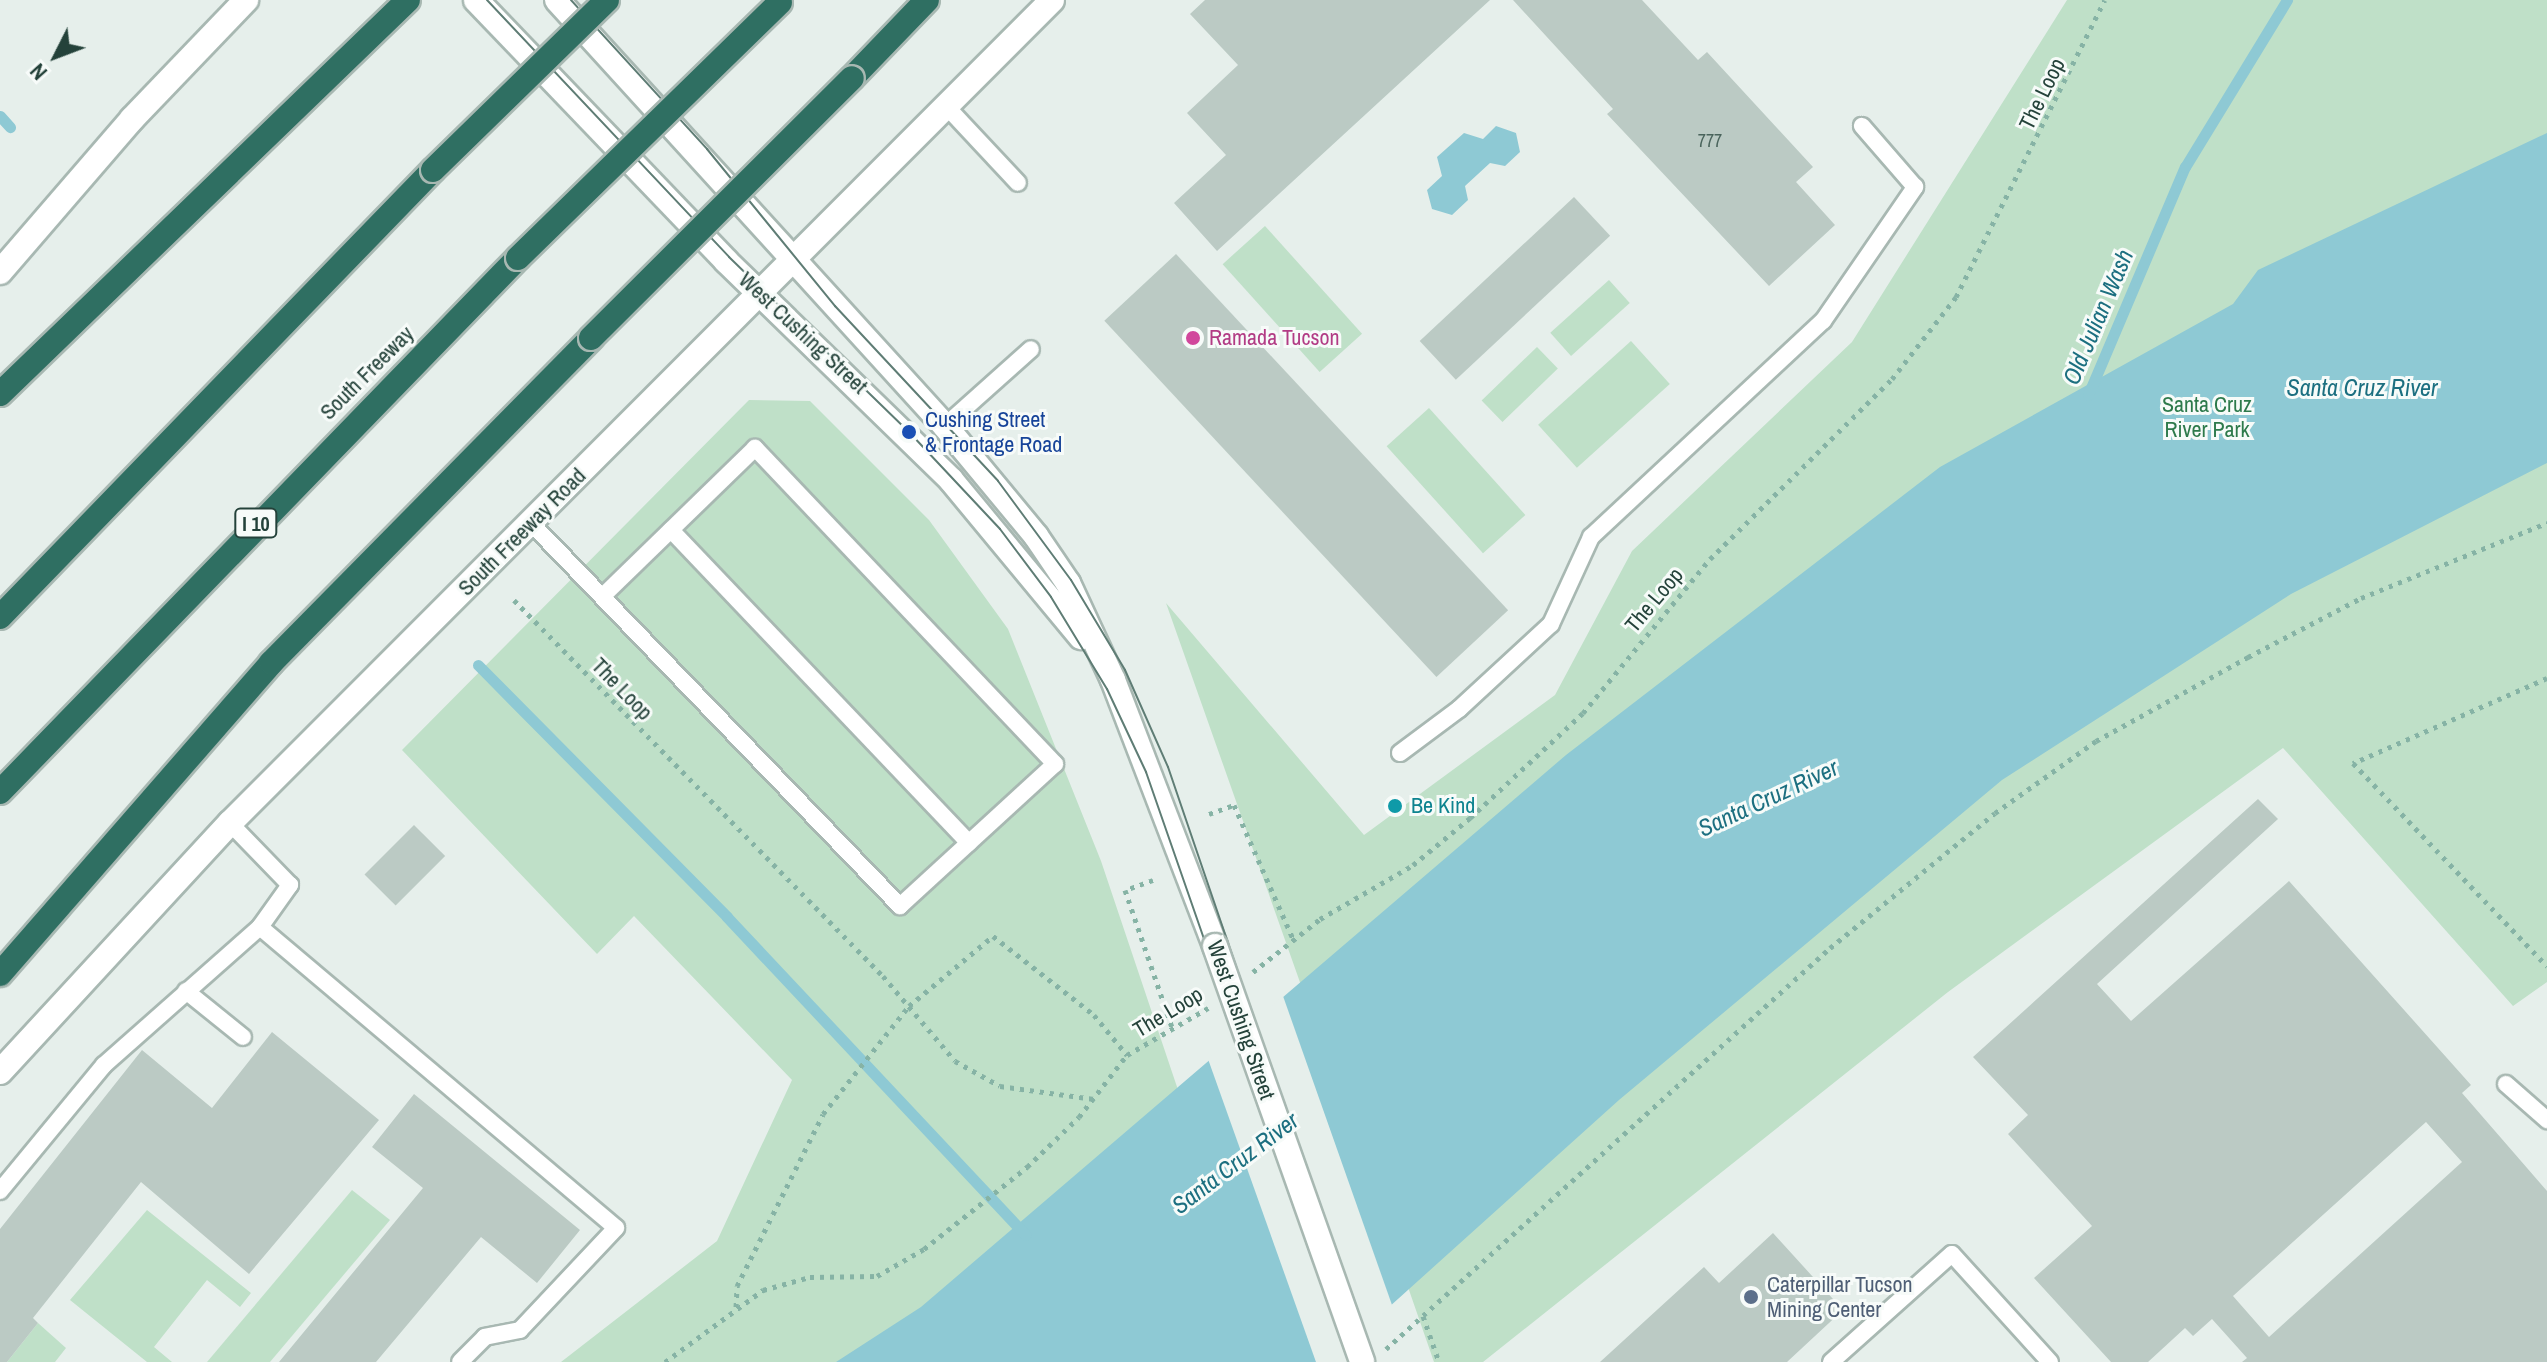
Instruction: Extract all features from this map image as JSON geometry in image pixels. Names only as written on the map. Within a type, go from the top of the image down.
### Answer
[{"type":"highway","points":[[0,394],[408,0]]},
{"type":"highway","points":[[0,617],[433,170],[607,0]]},
{"type":"highway","points":[[0,974],[271,663],[927,0]]},
{"type":"highway","name":"South Freeway","points":[[0,792],[518,258],[781,1]]},
{"type":"street","points":[[0,272],[132,119],[246,0]]},
{"type":"street","name":"West Cushing Street","points":[[476,0],[761,293],[866,392],[998,530],[1113,680]]},
{"type":"street","name":"West Cushing Street","points":[[557,0],[996,483],[1068,583],[1113,680],[1372,1357]]},
{"type":"street","name":"South Freeway Road","points":[[0,1072],[230,823],[1052,0]]},
{"type":"lane","points":[[946,106],[1018,183]]},
{"type":"lane","points":[[1400,753],[1459,709],[1551,624],[1591,537],[1823,321],[1915,187],[1862,126]]},
{"type":"lane","points":[[945,426],[1031,349]]},
{"type":"lane","points":[[531,523],[900,906],[1055,764],[755,448],[603,596]]},
{"type":"lane","points":[[671,530],[969,843]]},
{"type":"lane","points":[[0,1191],[104,1065],[260,927],[290,885],[230,823]]},
{"type":"lane","points":[[260,927],[616,1228],[520,1330],[485,1337],[460,1362]]},
{"type":"lane","points":[[186,991],[243,1037]]},
{"type":"lane","points":[[2506,1084],[2547,1120]]},
{"type":"lane","points":[[1831,1362],[1952,1254],[2050,1362]]},
{"type":"path","name":"The Loop","points":[[1245,979],[1293,939],[1413,865],[1482,808],[1583,713],[1710,559],[1892,379],[1956,297],[2105,0]]},
{"type":"path","points":[[1372,1357],[1423,1316],[1830,948],[1946,850],[2096,741],[2361,598],[2547,523]]},
{"type":"path","name":"The Loop","points":[[514,600],[909,1006],[955,1061],[1000,1086],[1094,1099]]},
{"type":"path","points":[[2547,678],[2353,763],[2547,966]]},
{"type":"path","points":[[1209,814],[1234,805],[1293,939]]},
{"type":"path","points":[[1153,880],[1125,890],[1172,1027]]},
{"type":"path","points":[[736,1308],[737,1286],[823,1114],[909,1006],[993,936],[1094,1015],[1127,1055]]},
{"type":"path","name":"The Loop","points":[[665,1362],[763,1290],[810,1277],[877,1276],[924,1249],[1027,1167],[1094,1099],[1127,1055],[1212,1006]]},
{"type":"path","points":[[1423,1316],[1439,1362]]},
{"type":"green space","name":"Santa Cruz River Park","points":[[2067,0],[2547,0],[2547,982],[2513,1006],[2283,748],[1948,992],[1483,1362],[1434,1362],[1401,1267],[1292,1362],[561,1362],[717,1241],[792,1080],[634,916],[597,954],[402,750],[749,400],[810,401],[929,520],[1008,629],[1101,861],[1246,1292],[1308,1005],[1166,603],[1364,835],[1555,695],[1632,551],[1852,342]]},
{"type":"green space","points":[[1265,226],[1362,334],[1320,372],[1223,264]]},
{"type":"green space","points":[[1609,280],[1630,303],[1571,356],[1550,333]]},
{"type":"green space","points":[[1631,341],[1670,384],[1577,468],[1538,425]]},
{"type":"green space","points":[[1537,347],[1558,369],[1502,422],[1482,400]]},
{"type":"green space","points":[[1429,408],[1525,515],[1483,553],[1387,446]]},
{"type":"green space","points":[[352,1190],[390,1220],[270,1362],[207,1362]]},
{"type":"green space","points":[[147,1210],[251,1293],[240,1307],[207,1280],[154,1347],[172,1362],[147,1362],[70,1300]]},
{"type":"green space","points":[[38,1323],[66,1348],[55,1362],[7,1362]]},
{"type":"water","points":[[1496,126],[1516,133],[1520,152],[1505,166],[1490,163],[1465,186],[1468,200],[1452,215],[1432,209],[1427,190],[1442,176],[1437,157],[1464,133],[1483,139]]},
{"type":"water","name":"Santa Cruz River","points":[[2547,133],[2547,463],[2291,594],[2002,780],[1619,1100],[1328,1362],[836,1362],[921,1307],[1566,755],[1940,467],[2233,304],[2258,270]]},
{"type":"pier","points":[[1283,996],[1392,1305],[1334,1362],[1316,1362],[1208,1059]]},
{"type":"building","points":[[1205,0],[1490,0],[1217,251],[1174,203],[1226,155],[1187,113],[1238,65],[1190,14]]},
{"type":"building","points":[[1513,0],[1642,0],[1698,60],[1707,52],[1813,167],[1796,182],[1835,225],[1769,286],[1607,114],[1613,109]]},
{"type":"building","points":[[1574,197],[1610,236],[1456,380],[1420,341]]},
{"type":"building","points":[[1176,254],[1508,610],[1436,677],[1104,321]]},
{"type":"building","points":[[2258,799],[2278,819],[2097,984],[2131,1021],[2289,881],[2471,1085],[2462,1093],[2547,1191],[2547,1362],[2242,1362],[2247,1358],[2212,1319],[2193,1336],[2185,1328],[2148,1362],[2111,1362],[2034,1278],[2092,1226],[2008,1134],[2028,1115],[1973,1057]],"holes":[[[2426,1122],[2462,1162],[2269,1337],[2233,1296]]]},
{"type":"building","points":[[414,825],[445,856],[396,906],[365,874]]},
{"type":"building","points":[[272,1032],[379,1120],[249,1274],[141,1182],[33,1318],[38,1323],[7,1362],[0,1362],[0,1229],[142,1050],[212,1108]]},
{"type":"building","points":[[414,1094],[580,1230],[537,1283],[481,1237],[376,1362],[279,1362],[423,1188],[372,1147]]},
{"type":"building","name":"Caterpillar Tucson Mining Center","points":[[1773,1233],[1843,1310],[1787,1362],[1600,1362],[1704,1267],[1719,1283]]},
{"type":"waterway","name":"Old Julian Wash","points":[[2088,395],[2185,167],[2287,0]]},
{"type":"waterway","points":[[0,116],[10,127]]},
{"type":"waterway","points":[[478,665],[727,917],[1026,1235]]},
{"type":"tram line","points":[[487,0],[729,257],[909,432],[1000,529],[1051,597],[1107,689],[1146,772],[1351,1362]]},
{"type":"tram line","points":[[571,0],[707,149],[835,306],[998,481],[1071,580],[1125,670],[1168,767],[1371,1362]]},
{"type":"place","name":"Ramada Tucson","points":[[1193,338]]},
{"type":"place","name":"Cushing Street & Frontage Road","points":[[909,432]]},
{"type":"place","name":"Be Kind","points":[[1395,806]]},
{"type":"place","name":"Caterpillar Tucson Mining Center","points":[[1751,1297]]}]
